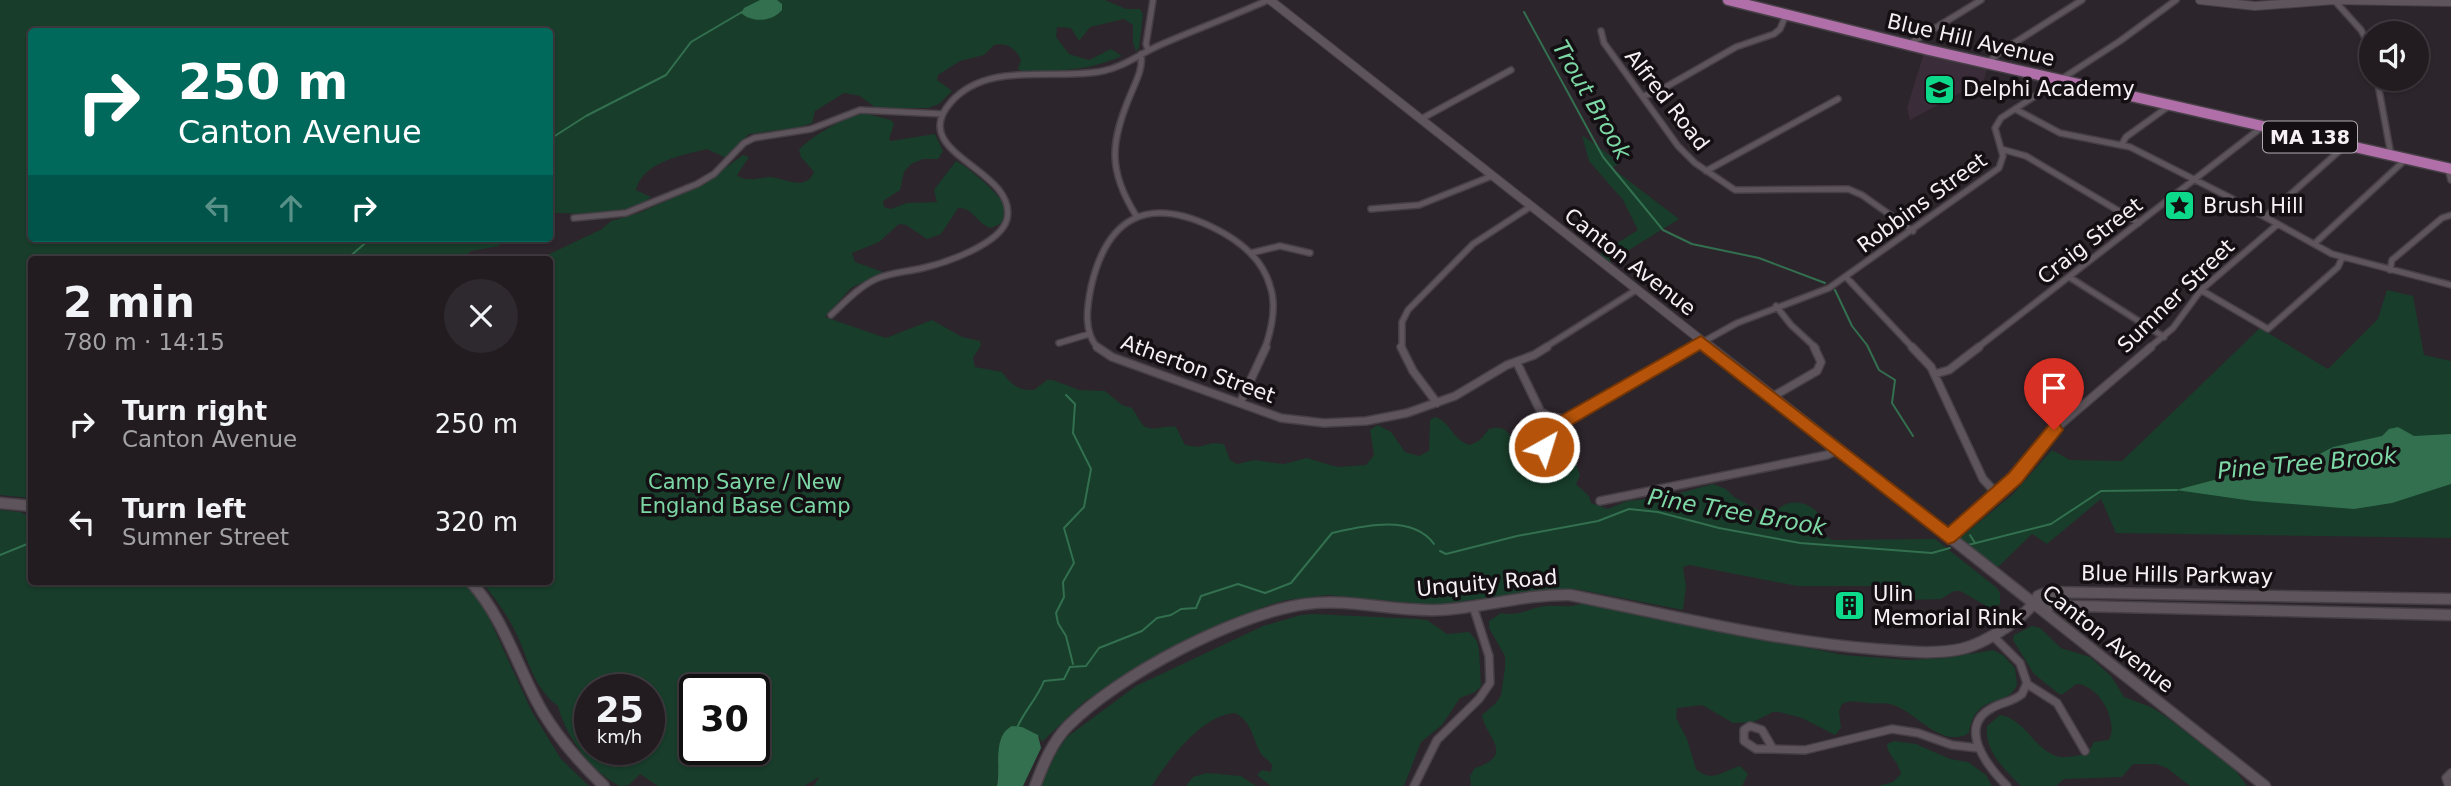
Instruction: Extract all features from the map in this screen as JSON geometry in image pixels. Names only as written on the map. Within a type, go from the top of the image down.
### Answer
[{"type":"highway","name":"Blue Hill Avenue","points":[[1728,0],[1986,64],[2391,155],[2450,172]]},
{"type":"main road","name":"Canton Avenue","points":[[1269,0],[2265,786]]},
{"type":"main road","points":[[2200,0],[2244,6],[2334,0],[2451,2]]},
{"type":"main road","points":[[0,503],[28,506]]},
{"type":"main road","points":[[473,585],[497,615],[551,726],[572,754],[604,786]]},
{"type":"main road","points":[[2060,592],[2057,597],[2060,602],[2071,608],[2061,617],[2064,629]]},
{"type":"main road","name":"Blue Hills Parkway","points":[[2451,599],[2060,592],[2038,596],[2034,605],[2071,608],[2451,615]]},
{"type":"main road","name":"Unquity Road","points":[[1035,786],[1061,735],[1083,713],[1161,662],[1247,620],[1285,607],[1315,603],[1352,603],[1422,610],[1473,606],[1530,596],[1575,595],[1803,641],[1879,651],[1946,651],[1968,647],[1993,636],[2034,605]]},
{"type":"main road","points":[[2389,598],[2399,614]]},
{"type":"street","points":[[1148,50],[1146,44],[1153,0]]},
{"type":"street","points":[[831,315],[877,278],[957,257],[982,244],[1004,226],[1008,213],[1006,199],[982,172],[947,146],[940,129],[943,114],[960,94],[986,80],[1003,76],[1066,76],[1120,66],[1148,50],[1269,0]]},
{"type":"street","points":[[1907,45],[1981,0]]},
{"type":"street","points":[[1986,64],[2000,52],[2082,0]]},
{"type":"street","name":"Robbins Street","points":[[1550,431],[1701,342],[1776,306],[1818,294],[1913,231],[1995,173],[2002,162],[1996,135],[1997,122],[2176,0]]},
{"type":"street","points":[[2334,0],[2359,28]]},
{"type":"street","points":[[1643,96],[1657,92],[1736,47],[1774,34],[1780,29],[1786,15]]},
{"type":"street","name":"Alfred Road","points":[[1601,31],[1604,43],[1682,150],[1725,186],[1738,191],[1826,187],[1851,190],[1913,231]]},
{"type":"street","points":[[1137,217],[1120,191],[1113,160],[1124,111],[1141,69],[1141,54]]},
{"type":"street","points":[[1421,119],[1511,70]]},
{"type":"street","points":[[2379,91],[2391,155]]},
{"type":"street","points":[[1706,172],[1838,99]]},
{"type":"street","points":[[2122,144],[2126,137],[2169,105]]},
{"type":"street","points":[[2015,109],[2065,135],[2122,144],[2342,258],[2451,285]]},
{"type":"street","points":[[575,218],[626,213],[701,181],[718,171],[744,143],[754,138],[811,129],[862,110],[943,114]]},
{"type":"street","name":"Craig Street","points":[[1935,374],[1949,370],[2262,126]]},
{"type":"street","points":[[2265,217],[2346,145]]},
{"type":"street","points":[[2001,149],[2026,156],[2139,223]]},
{"type":"street","points":[[2314,244],[2406,159]]},
{"type":"street","points":[[1371,209],[1419,205],[1492,176]]},
{"type":"street","points":[[1437,403],[1401,350],[1398,337],[1401,321],[1408,310],[1469,247],[1530,207]]},
{"type":"street","points":[[1059,343],[1088,334],[1089,297],[1098,258],[1116,233],[1137,217],[1163,212],[1185,216],[1229,234],[1251,253],[1263,269],[1271,289],[1273,320],[1268,340],[1240,403]]},
{"type":"street","points":[[2390,270],[2392,260],[2442,218],[2451,215]]},
{"type":"street","name":"Sumner Street","points":[[1948,537],[2024,469],[2054,430],[2164,337],[2201,290],[2278,224]]},
{"type":"street","points":[[1251,253],[1279,245],[1296,247],[1310,253]]},
{"type":"street","points":[[2201,290],[2268,329],[2338,267],[2342,258]]},
{"type":"street","points":[[2069,276],[2164,337]]},
{"type":"street","points":[[1846,277],[1905,336],[1935,374],[1983,479],[1997,494]]},
{"type":"street","name":"Atherton Street","points":[[1088,334],[1093,345],[1107,355],[1240,403],[1286,419],[1339,424],[1395,416],[1437,403],[1517,363],[1636,290]]},
{"type":"street","points":[[1772,397],[1817,372],[1821,362],[1816,348],[1791,326],[1776,306]]},
{"type":"street","points":[[1517,363],[1550,431],[1544,447]]},
{"type":"street","points":[[1540,411],[1551,417],[1569,418]]},
{"type":"street","points":[[1600,501],[1827,455],[1839,450]]},
{"type":"street","points":[[1414,786],[1440,736],[1454,719],[1481,698],[1490,683],[1490,661],[1473,606]]},
{"type":"street","points":[[1993,636],[2021,665],[2027,684],[2046,692],[2060,704],[2085,751]]},
{"type":"street","points":[[2007,786],[1990,769],[1978,748],[1977,727],[1990,708],[2016,699],[2027,684]]},
{"type":"street","points":[[1773,750],[1811,749],[1892,729],[1918,733],[1952,745],[1978,748]]},
{"type":"street","points":[[2449,786],[2446,776],[2451,773]]},
{"type":"shaded area","name":"Delphi Academy","points":[[1924,53],[1987,67],[1984,80],[1910,120],[1907,108]]},
{"type":"green space","points":[[0,0],[1105,0],[1126,9],[1140,9],[1143,14],[1139,48],[1136,51],[1133,25],[1124,19],[1090,27],[1079,41],[1071,28],[1057,27],[1056,37],[1069,54],[1089,60],[1111,49],[1122,56],[1095,65],[1023,72],[1018,69],[1021,60],[1014,50],[1003,45],[994,45],[984,55],[960,61],[938,75],[937,80],[952,91],[939,104],[928,108],[876,108],[860,96],[844,93],[815,111],[812,123],[796,128],[749,134],[726,158],[707,149],[665,161],[646,173],[636,190],[651,197],[628,209],[589,214],[553,213],[553,28],[28,28],[28,242],[500,242],[499,246],[471,251],[465,256],[28,256],[28,498],[0,495]]},
{"type":"green space","name":"Camp Sayre / New England Base Camp","points":[[863,113],[891,120],[894,124],[889,139],[891,141],[935,134],[943,151],[938,159],[923,159],[911,164],[904,172],[900,190],[883,201],[884,207],[891,209],[907,203],[937,202],[934,190],[956,161],[975,174],[1004,205],[1002,223],[991,228],[968,210],[958,208],[941,234],[927,239],[906,225],[899,224],[879,242],[852,253],[855,262],[883,272],[851,288],[825,317],[886,338],[932,320],[962,337],[980,341],[981,345],[973,358],[975,367],[1002,372],[1019,388],[1034,390],[1047,380],[1053,380],[1079,390],[1105,391],[1122,405],[1132,408],[1145,427],[1176,427],[1185,445],[1198,447],[1213,443],[1224,444],[1230,460],[1237,464],[1254,460],[1284,464],[1307,458],[1337,467],[1366,465],[1374,455],[1370,430],[1378,425],[1391,432],[1405,452],[1419,456],[1429,451],[1430,420],[1435,417],[1445,423],[1464,443],[1470,445],[1480,440],[1489,429],[1503,429],[1525,461],[1532,461],[1536,452],[1543,451],[1576,465],[1580,475],[1576,484],[1589,496],[1591,503],[1608,509],[1627,501],[1665,497],[1713,484],[1726,489],[1734,497],[1767,515],[1788,503],[1806,504],[1820,515],[1823,520],[1822,534],[1832,540],[1935,539],[1997,588],[2000,604],[1992,609],[1960,591],[1954,591],[1941,599],[1909,600],[1892,590],[1875,586],[1797,586],[1689,565],[1683,567],[1686,586],[1683,610],[1576,589],[1434,605],[1328,595],[1286,600],[1213,629],[1148,663],[1085,701],[1042,742],[1033,732],[1009,727],[1001,739],[997,786],[814,786],[819,777],[804,786],[658,786],[640,774],[629,785],[620,786],[592,765],[665,765],[665,674],[574,674],[574,742],[558,706],[543,690],[532,672],[508,617],[484,585],[553,585],[553,256],[545,256],[602,229],[611,221],[639,213],[700,186],[743,155],[749,157],[737,175],[741,178],[769,177],[805,182],[814,172],[801,157],[799,150],[820,133]]},
{"type":"green space","points":[[1582,135],[1620,163],[1612,168],[1679,219],[1608,263],[1598,255],[1638,230],[1623,200],[1589,161]]},
{"type":"green space","points":[[2387,290],[2413,296],[2424,355],[2451,361],[2451,538],[2116,533],[2101,499],[2047,544],[2032,534],[1996,569],[1959,539],[2013,494],[2052,450],[2070,460],[2122,461],[2260,328],[2328,369],[2378,319]]},
{"type":"green space","points":[[0,510],[28,516],[28,585],[465,585],[475,595],[489,618],[532,712],[561,759],[589,786],[0,786]]},
{"type":"green space","points":[[1581,604],[1844,655],[1909,660],[1946,658],[1993,650],[2003,655],[2015,668],[2017,684],[2013,692],[1978,711],[1969,733],[1959,737],[1940,734],[1904,710],[1886,704],[1842,704],[1839,711],[1841,728],[1835,735],[1802,718],[1779,712],[1773,712],[1753,722],[1733,723],[1702,705],[1677,708],[1676,718],[1687,739],[1696,769],[1713,776],[1740,766],[1748,774],[1742,786],[1471,786],[1470,776],[1475,768],[1487,763],[1496,751],[1482,715],[1501,695],[1505,656],[1489,628],[1489,621],[1501,613],[1512,614],[1546,606]]},
{"type":"green space","points":[[1314,614],[1427,620],[1447,634],[1469,632],[1477,641],[1481,686],[1475,692],[1460,698],[1442,725],[1421,742],[1404,786],[1271,786],[1257,775],[1262,770],[1271,772],[1272,765],[1261,754],[1248,725],[1235,713],[1211,721],[1187,740],[1152,786],[1041,786],[1056,753],[1067,737],[1136,686],[1263,626]]},
{"type":"green space","points":[[2032,626],[2040,628],[2061,648],[2090,657],[2111,676],[2124,697],[2153,708],[2169,719],[2235,770],[2247,786],[2190,786],[2167,768],[2156,764],[2133,764],[2122,777],[2064,779],[2056,786],[2021,786],[1997,759],[1989,744],[1987,726],[2000,715],[2017,722],[2043,748],[2060,757],[2088,753],[2094,742],[2109,740],[2111,732],[2109,713],[2092,690],[2076,684],[2059,694],[2034,674],[2013,640],[2014,635]]},
{"type":"green space","points":[[1894,741],[1916,744],[1950,759],[1968,762],[1986,775],[1992,786],[1878,786],[1893,782],[1901,774],[1887,744]]},
{"type":"green space","points":[[1207,773],[1241,776],[1256,786],[1186,786],[1193,777]]},
{"type":"water","points":[[760,0],[777,0],[782,4],[782,10],[773,17],[762,20],[741,13],[744,8]]},
{"type":"water","points":[[2398,427],[2414,436],[2451,434],[2451,484],[2392,503],[2354,509],[2253,501],[2176,490],[2218,479],[2265,461],[2316,456],[2333,447],[2382,436],[2389,429]]},
{"type":"water","points":[[1012,726],[1022,727],[1038,735],[1041,748],[1023,786],[997,786],[1000,744],[1006,731]]},
{"type":"waterway","points":[[553,137],[586,116],[666,75],[691,42],[742,12]]},
{"type":"waterway","name":"Trout Brook","points":[[1524,12],[1603,157],[1663,230],[1692,244],[1759,258],[1825,283]]},
{"type":"waterway","points":[[350,256],[366,242]]},
{"type":"waterway","name":"Trout Brook","points":[[1835,290],[1852,326],[1867,345],[1879,370],[1895,380],[1892,403],[1913,436]]},
{"type":"waterway","points":[[1066,395],[1075,404],[1073,433],[1091,469],[1084,507],[1064,528],[1074,563],[1063,582],[1064,597],[1056,613],[1058,623],[1066,636],[1073,664]]},
{"type":"waterway","name":"Pine Tree Brook","points":[[1968,545],[2051,524],[2101,491],[2177,490]]},
{"type":"waterway","name":"Pine Tree Brook","points":[[1440,551],[1446,554],[1517,536],[1598,521],[1629,509],[1658,512],[1719,528],[1800,543],[1932,553],[1950,548]]},
{"type":"waterway","name":"Pine Tree Brook","points":[[1017,728],[1044,681],[1064,679],[1070,667],[1086,666],[1099,648],[1142,631],[1157,618],[1171,615],[1181,609],[1196,608],[1201,596],[1238,584],[1265,593],[1291,583],[1332,533],[1372,525],[1400,525],[1425,535],[1434,544]]},
{"type":"waterway","name":"Trout Brook","points":[[1970,535],[1975,543]]},
{"type":"waterway","points":[[0,555],[28,544]]},
{"type":"place","name":"Delphi Academy","points":[[1940,89]]},
{"type":"place","name":"Brush Hill","points":[[2180,206]]},
{"type":"place","name":"Ulin Memorial Rink","points":[[1850,606]]},
{"type":"route","points":[[1544,447],[1554,428],[1701,342],[1948,537],[2015,478],[2054,430]]}]
